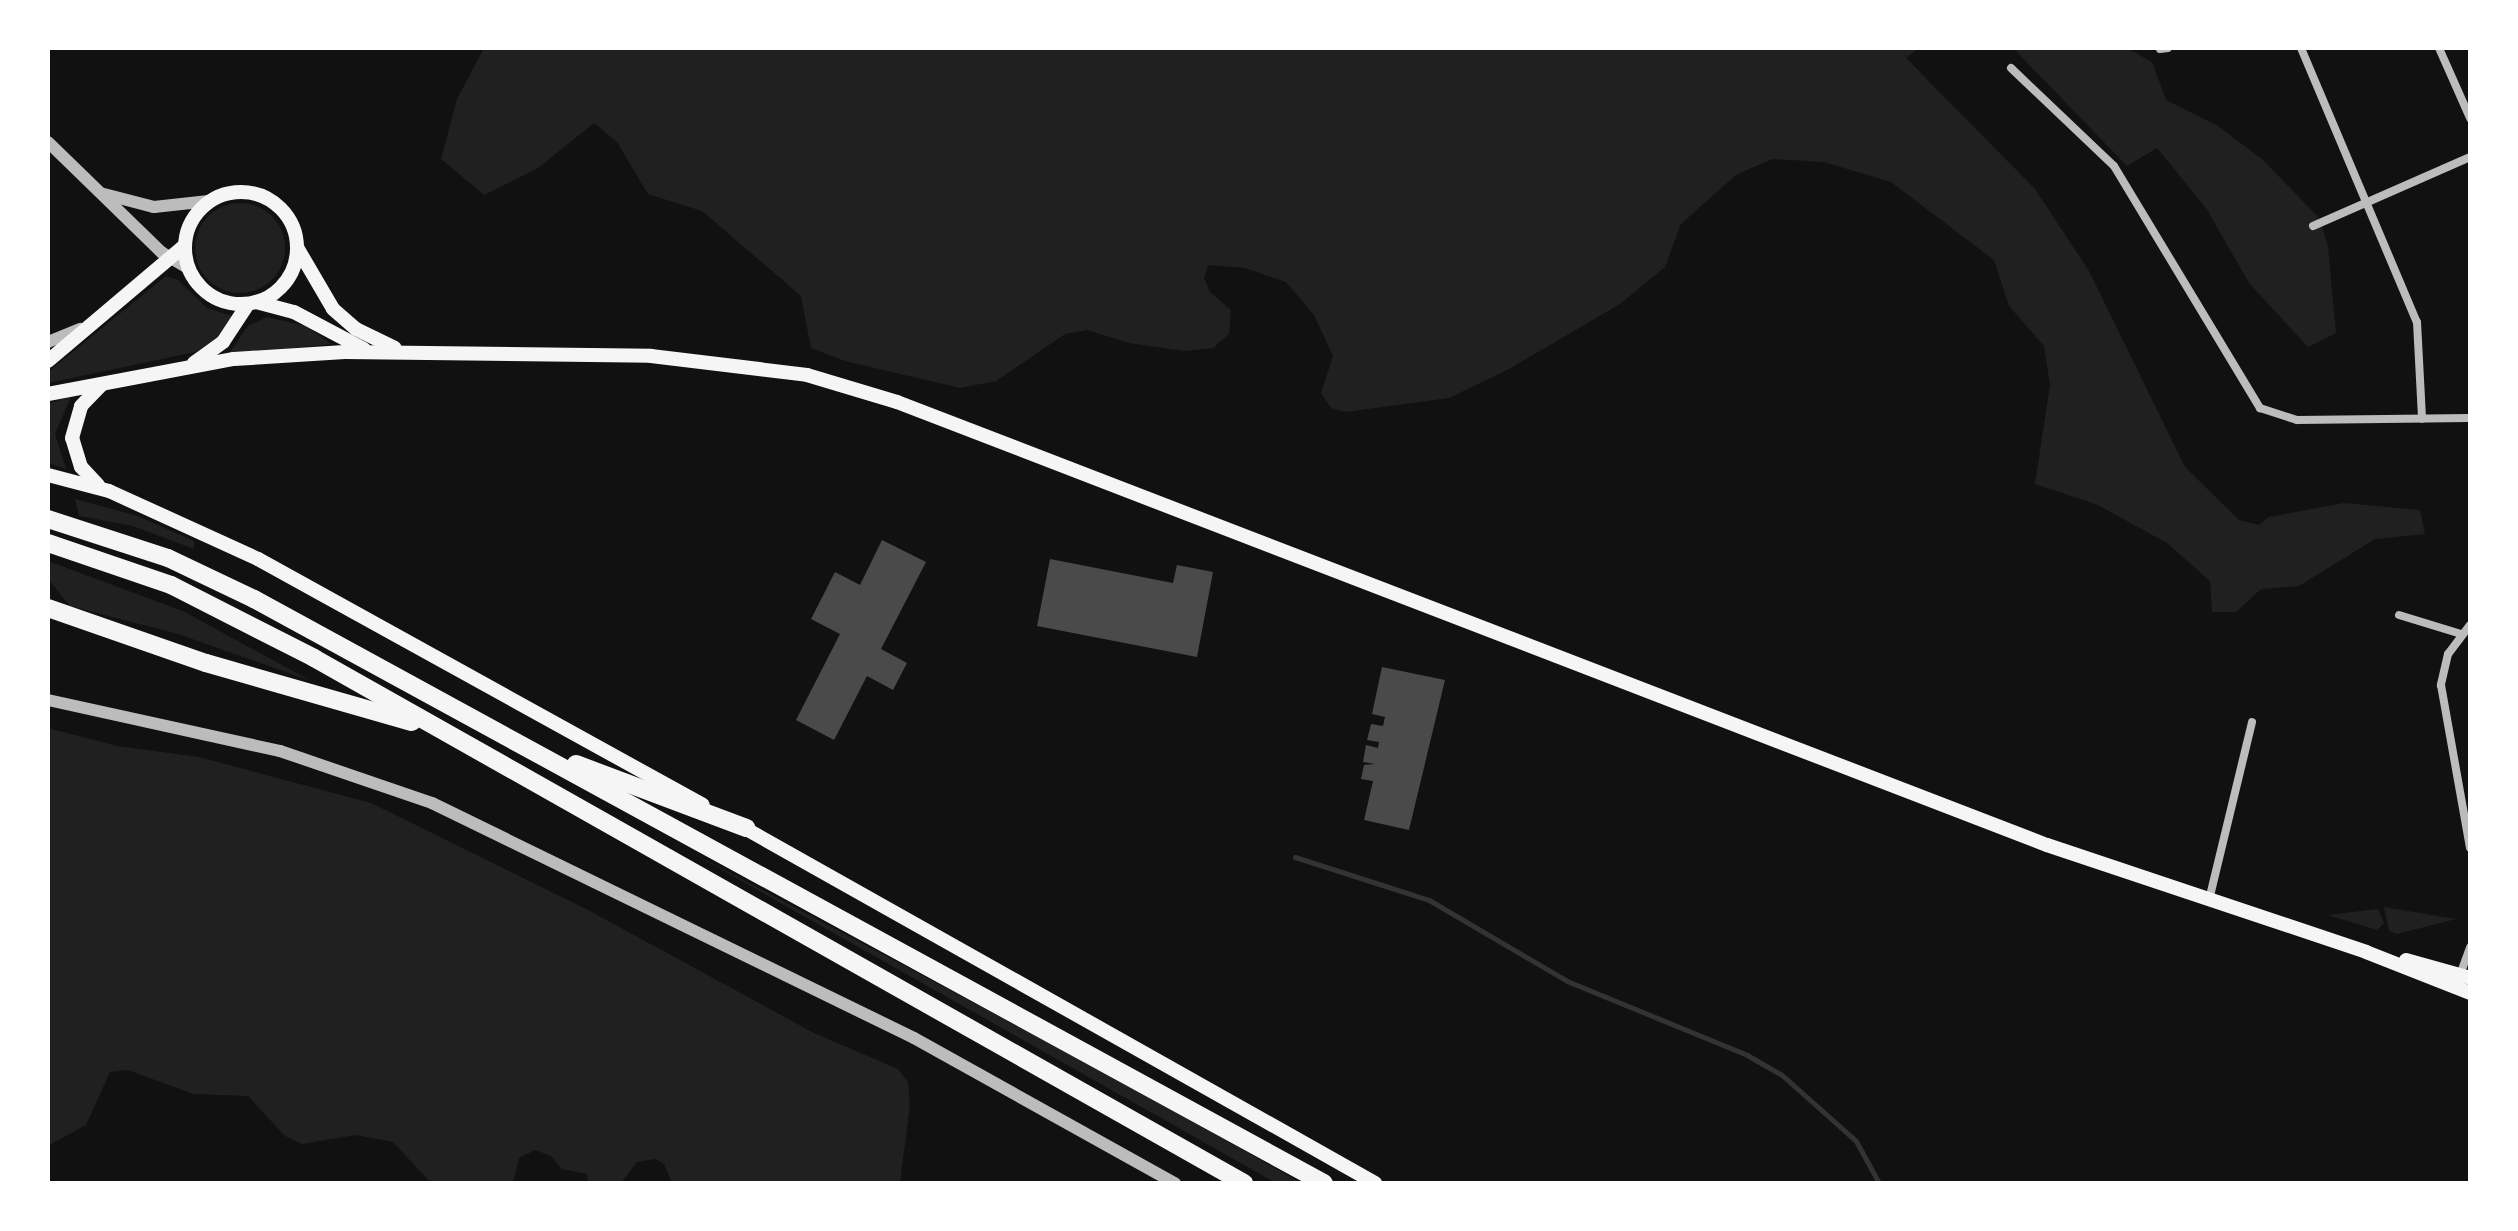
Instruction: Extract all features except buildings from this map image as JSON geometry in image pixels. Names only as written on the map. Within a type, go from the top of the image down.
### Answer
[{"type":"highway","points":[[54,520],[224,584],[1324,1183]]},
{"type":"highway","points":[[52,544],[203,600],[475,746],[1244,1183]]},
{"type":"highway","points":[[48,608],[206,663],[350,700],[475,746]]},
{"type":"highway","points":[[473,721],[746,828]]},
{"type":"main road","points":[[48,361],[171,260],[184,246],[193,217],[209,201],[235,191],[271,200],[290,220],[314,283],[344,320],[372,339],[407,352]]},
{"type":"main road","points":[[184,246],[188,268],[212,296],[285,308],[372,351]]},
{"type":"main road","points":[[190,366],[223,342],[252,303],[286,282],[298,247]]},
{"type":"main road","points":[[48,394],[190,366],[372,351],[689,359],[767,367],[868,392],[1884,784],[2209,900],[2366,952],[2470,993]]},
{"type":"main road","points":[[105,382],[81,406],[72,438],[87,475],[109,491]]},
{"type":"main road","points":[[48,475],[109,491],[258,559],[746,828],[1375,1183]]},
{"type":"main road","points":[[2366,952],[2465,977]]},
{"type":"street","points":[[2301,48],[2417,322],[2422,419]]},
{"type":"street","points":[[2439,48],[2470,118]]},
{"type":"street","points":[[2011,68],[2114,166],[2260,408],[2287,420],[2470,418]]},
{"type":"street","points":[[48,142],[171,260],[188,268]]},
{"type":"street","points":[[2313,226],[2470,157]]},
{"type":"street","points":[[101,193],[154,207],[209,201]]},
{"type":"street","points":[[48,342],[91,325]]},
{"type":"street","points":[[2399,615],[2461,634]]},
{"type":"street","points":[[2470,625],[2448,654],[2441,685],[2470,847]]},
{"type":"street","points":[[48,700],[244,741],[432,803],[914,1038],[1175,1183]]},
{"type":"street","points":[[2209,900],[2252,722]]},
{"type":"street","points":[[2465,977],[2470,947]]},
{"type":"shaded area","points":[[484,48],[1919,48],[1906,58],[2035,189],[2089,271],[2185,467],[2239,520],[2259,525],[2269,517],[2344,503],[2420,510],[2425,534],[2375,539],[2299,586],[2261,589],[2236,612],[2212,612],[2210,581],[2167,543],[2098,505],[2035,484],[2050,385],[2044,346],[2009,306],[1994,260],[1891,182],[1824,162],[1772,159],[1736,175],[1681,224],[1665,267],[1620,304],[1509,369],[1449,398],[1346,412],[1331,408],[1321,393],[1333,356],[1314,315],[1286,282],[1245,268],[1208,265],[1204,278],[1210,292],[1231,310],[1229,334],[1213,348],[1184,351],[1129,343],[1087,330],[1065,334],[996,381],[960,388],[845,361],[811,348],[801,296],[702,211],[648,194],[617,142],[594,123],[538,168],[484,195],[441,159],[457,99]]},
{"type":"shaded area","points":[[2013,48],[2127,48],[2152,62],[2166,100],[2218,126],[2263,160],[2320,219],[2328,247],[2336,333],[2308,347],[2249,283],[2206,208],[2157,148],[2127,166]]},
{"type":"shaded area","points":[[240,203],[257,206],[272,216],[282,231],[285,248],[282,265],[272,280],[257,290],[240,293],[223,290],[208,280],[198,265],[195,248],[198,231],[208,216],[223,206]]},
{"type":"shaded area","points":[[166,276],[178,280],[207,308],[232,316],[221,335],[195,352],[48,383],[48,372]]},
{"type":"shaded area","points":[[267,317],[306,326],[331,344],[228,355],[248,326]]},
{"type":"shaded area","points":[[71,396],[55,434],[66,469],[48,463],[48,404]]},
{"type":"shaded area","points":[[75,499],[138,516],[194,541],[194,549],[133,526],[79,516]]},
{"type":"shaded area","points":[[48,561],[185,612],[311,681],[178,634],[70,606],[48,579]]},
{"type":"shaded area","points":[[48,728],[117,746],[199,757],[371,803],[588,910],[814,1033],[898,1069],[908,1082],[910,1105],[900,1183],[672,1183],[664,1164],[655,1159],[637,1162],[621,1183],[588,1183],[587,1174],[562,1169],[551,1156],[535,1150],[519,1158],[513,1183],[431,1183],[393,1142],[356,1135],[302,1144],[285,1136],[248,1096],[193,1094],[128,1070],[110,1072],[86,1125],[48,1146]]},
{"type":"shaded area","points":[[678,845],[1141,1092],[1301,1183],[1276,1183]]},
{"type":"shaded area","points":[[2384,907],[2456,919],[2397,934],[2389,931]]},
{"type":"shaded area","points":[[2378,909],[2384,923],[2377,930],[2328,915]]},
{"type":"waterway","points":[[1295,857],[1429,900],[1567,981],[1747,1055],[1782,1075],[1856,1141],[1879,1183]]}]
